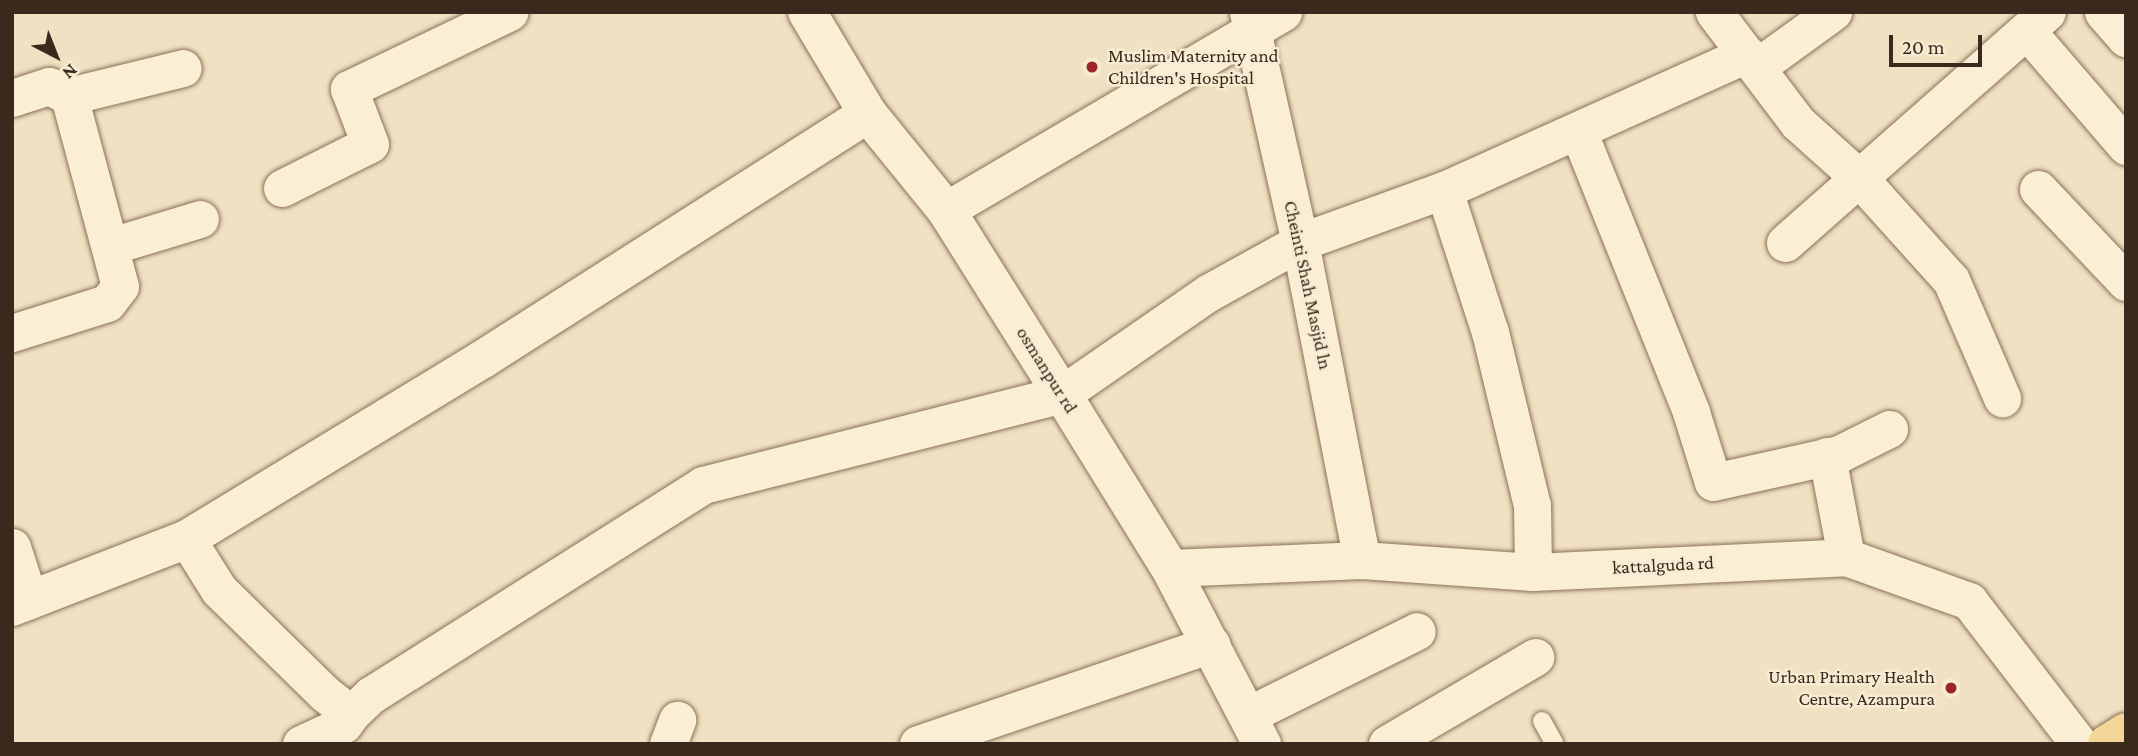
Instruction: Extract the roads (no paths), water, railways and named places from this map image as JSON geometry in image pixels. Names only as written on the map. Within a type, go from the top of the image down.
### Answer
[{"type":"street","points":[[282,188],[370,144],[349,89],[510,12]]},
{"type":"street","name":"osmanpur rd","points":[[807,12],[868,114],[946,211],[1062,394],[1170,568],[1256,729]]},
{"type":"street","points":[[946,211],[1250,24],[1283,12]]},
{"type":"street","points":[[1714,12],[1798,123],[1859,178],[1951,280],[2002,398]]},
{"type":"street","points":[[301,744],[344,724],[351,713],[371,695],[702,485],[1062,394],[1208,293],[1300,242],[1444,190],[1752,61],[1833,12]]},
{"type":"street","points":[[2102,12],[2126,38]]},
{"type":"street","points":[[1785,243],[2037,22],[2126,146]]},
{"type":"street","name":"Cheinti Shah Masjid ln","points":[[1250,24],[1300,242],[1362,560]]},
{"type":"street","points":[[12,98],[49,86],[69,96],[183,68]]},
{"type":"street","points":[[12,333],[107,303],[116,296],[120,286],[69,96]]},
{"type":"street","points":[[12,547],[21,604],[187,538],[484,359],[868,114]]},
{"type":"street","points":[[1579,133],[1690,412],[1713,482],[1827,456],[1889,429]]},
{"type":"street","points":[[2038,189],[2126,282]]},
{"type":"street","points":[[1444,190],[1490,331],[1532,505],[1533,572]]},
{"type":"street","points":[[111,246],[200,219]]},
{"type":"street","points":[[1827,456],[1846,557]]},
{"type":"street","points":[[187,538],[219,590],[324,693],[351,713]]},
{"type":"street","name":"kattalguda rd","points":[[1170,568],[1362,560],[1533,572],[1846,557],[1969,601],[2079,744]]},
{"type":"street","points":[[1256,729],[1418,631]]},
{"type":"street","points":[[918,744],[1211,644]]},
{"type":"street","points":[[1387,744],[1535,657]]},
{"type":"lane","points":[[1542,721],[1555,744]]},
{"type":"place","name":"Muslim Maternity and Children's Hospital","points":[[1092,67]]},
{"type":"place","name":"Urban Primary Health Centre, Azampura","points":[[1951,688]]}]
